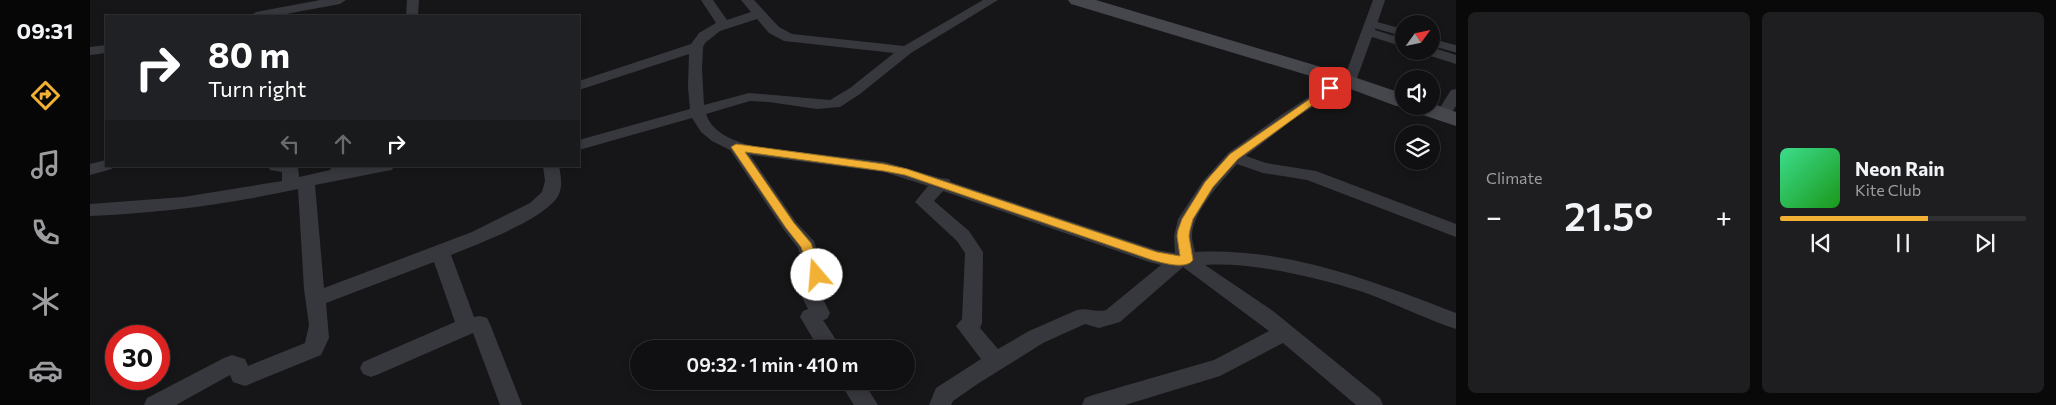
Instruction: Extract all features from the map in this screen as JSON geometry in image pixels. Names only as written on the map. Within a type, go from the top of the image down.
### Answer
[{"type":"main road","points":[[1077,0],[1348,77],[1395,97]]},
{"type":"main road","points":[[1105,0],[1395,91]]},
{"type":"street","points":[[270,15],[313,10],[340,0]]},
{"type":"street","points":[[412,15],[414,0]]},
{"type":"street","points":[[707,0],[724,25]]},
{"type":"street","points":[[747,0],[774,30],[789,38],[906,50]]},
{"type":"street","points":[[580,144],[735,100],[763,96],[819,105],[833,105],[906,50],[992,0]]},
{"type":"street","points":[[1183,260],[1183,236],[1187,219],[1209,185],[1234,157],[1286,118],[1348,77],[1371,28],[1380,0]]},
{"type":"street","points":[[759,14],[709,31],[700,39],[696,47],[696,110],[703,127],[711,135],[736,147],[756,152],[884,168],[943,183],[1156,257],[1183,260],[1244,260],[1322,274],[1364,285],[1456,321]]},
{"type":"street","points":[[1371,28],[1395,39]]},
{"type":"street","points":[[580,86],[696,47]]},
{"type":"street","points":[[90,51],[105,49]]},
{"type":"street","points":[[1440,55],[1456,60]]},
{"type":"street","points":[[736,147],[790,226],[807,246],[820,287],[810,291],[820,313],[810,317],[825,340]]},
{"type":"street","points":[[1234,157],[1263,168],[1310,175],[1365,194],[1456,231]]},
{"type":"street","points":[[90,170],[105,165]]},
{"type":"street","points":[[155,405],[232,364],[237,365],[241,374],[245,377],[313,348],[318,343],[316,299],[299,183],[290,167]]},
{"type":"street","points":[[90,210],[168,205],[299,183],[338,170],[374,167]]},
{"type":"street","points":[[316,299],[510,222],[542,204],[550,195],[554,182],[551,167]]},
{"type":"street","points":[[943,183],[930,193],[924,202],[963,236],[974,252],[972,323],[966,326],[996,361]]},
{"type":"street","points":[[440,251],[467,326]]},
{"type":"street","points":[[1183,260],[1285,332],[1372,405]]},
{"type":"street","points":[[940,405],[944,395],[1036,336],[1084,316],[1099,320],[1114,316],[1183,260]]},
{"type":"street","points":[[371,368],[467,326],[480,324],[511,405]]},
{"type":"street","points":[[1093,405],[1220,367],[1285,332]]},
{"type":"street","points":[[856,390],[867,405]]},
{"type":"lane","points":[[1371,28],[1395,32]]},
{"type":"lane","points":[[1440,45],[1456,50]]},
{"type":"route","points":[[817,275],[807,246],[790,226],[736,147],[756,152],[907,172],[1156,257],[1187,260],[1183,236],[1187,219],[1209,185],[1234,157],[1330,88]]}]
